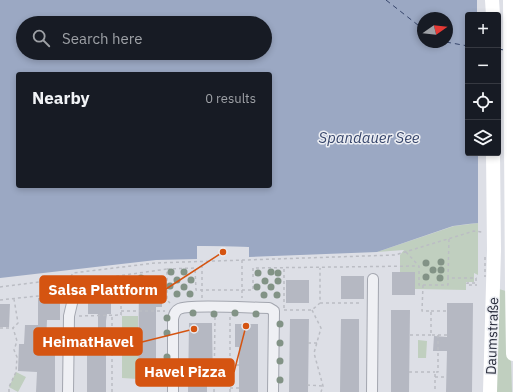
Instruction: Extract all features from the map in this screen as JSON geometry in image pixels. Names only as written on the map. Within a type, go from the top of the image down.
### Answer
[{"type":"main road","points":[[492,0],[493,12]]},
{"type":"main road","name":"Daumstraße","points":[[510,0],[513,354]]},
{"type":"main road","name":"Daumstraße","points":[[490,392],[494,279],[493,156]]},
{"type":"street","points":[[372,392],[373,279]]},
{"type":"street","points":[[68,392],[69,316],[71,294]]},
{"type":"street","points":[[173,392],[173,319],[175,311],[180,308],[269,308],[279,310],[273,392]]},
{"type":"path","points":[[70,278],[73,273],[155,263],[395,255],[474,231]]},
{"type":"path","points":[[406,252],[419,266],[419,285],[448,285],[449,238]]},
{"type":"path","points":[[242,260],[242,308]]},
{"type":"path","points":[[202,262],[202,308]]},
{"type":"path","points":[[0,287],[70,278],[75,282],[167,269],[195,268],[196,290],[253,290],[253,268],[419,266]]},
{"type":"path","points":[[320,267],[320,303]]},
{"type":"path","points":[[284,268],[279,310],[312,310],[320,303],[373,303]]},
{"type":"path","points":[[167,269],[167,300],[175,311]]},
{"type":"path","points":[[448,278],[476,278],[476,283],[467,283],[467,285],[477,285]]},
{"type":"path","points":[[0,300],[71,294],[139,283],[168,283]]},
{"type":"path","points":[[69,316],[121,315],[121,285]]},
{"type":"path","points":[[423,285],[422,311],[447,311]]},
{"type":"path","points":[[0,328],[13,328],[18,323],[14,298]]},
{"type":"path","points":[[214,392],[215,308]]},
{"type":"path","points":[[230,308],[230,392]]},
{"type":"path","points":[[312,310],[321,328],[314,353],[323,386],[321,392]]},
{"type":"path","points":[[121,311],[175,311]]},
{"type":"path","points":[[430,335],[431,311]]},
{"type":"path","points":[[112,315],[112,392]]},
{"type":"path","points":[[9,392],[9,387],[16,372],[17,357],[14,350],[17,341],[13,328]]},
{"type":"path","points":[[410,335],[447,335]]},
{"type":"path","points":[[409,372],[438,372],[438,335]]},
{"type":"path","points":[[308,343],[317,343]]},
{"type":"path","points":[[230,365],[239,365]]},
{"type":"path","points":[[435,372],[435,392]]},
{"type":"path","points":[[435,377],[447,377]]},
{"type":"path","points":[[307,385],[323,386]]},
{"type":"path","points":[[230,388],[239,388]]},
{"type":"green space","points":[[478,223],[478,275],[474,273],[474,282],[466,282],[466,290],[415,289],[400,272],[400,255],[404,250],[377,252],[454,226]]},
{"type":"green space","points":[[499,289],[509,292],[512,392],[495,392]]},
{"type":"green space","points":[[122,316],[138,316],[138,379],[122,378]]},
{"type":"green space","points":[[418,340],[427,341],[426,358],[418,358]]},
{"type":"green space","points":[[16,372],[26,377],[18,392],[9,387]]},
{"type":"water","name":"Spandauer See","points":[[0,0],[513,0],[513,230],[478,223],[453,226],[377,252],[249,257],[249,247],[197,246],[197,259],[156,260],[0,278]]},
{"type":"pier","points":[[477,0],[513,0],[513,232],[478,225],[478,156],[501,156],[501,12],[477,12]]},
{"type":"pier","points":[[197,246],[249,247],[249,259],[247,258],[247,249],[199,248],[199,260],[197,261]]},
{"type":"building","points":[[392,272],[415,272],[415,295],[392,295]]},
{"type":"building","points":[[341,276],[364,276],[364,299],[341,299]]},
{"type":"building","points":[[286,280],[309,280],[309,303],[286,303]]},
{"type":"building","points":[[139,284],[162,285],[162,307],[156,307],[156,379],[138,379]]},
{"type":"building","points":[[88,291],[111,291],[111,314],[107,314],[106,321],[106,392],[87,392],[87,330],[98,330],[98,314],[88,314]]},
{"type":"building","points":[[38,298],[60,298],[60,320],[47,320],[46,342],[55,342],[55,392],[36,392],[37,372],[18,371],[19,344],[24,344],[25,325],[38,325]]},
{"type":"building","points":[[447,303],[473,303],[472,392],[446,392],[447,351],[433,351],[434,336],[447,337]]},
{"type":"building","points":[[0,304],[10,304],[9,327],[0,327]]},
{"type":"building","points":[[391,310],[410,310],[409,392],[391,392]]},
{"type":"building","points":[[290,319],[309,319],[308,392],[289,392]]},
{"type":"building","points":[[341,319],[359,319],[359,392],[340,392]]},
{"type":"building","points":[[189,323],[212,323],[213,385],[207,385],[207,392],[188,392]]},
{"type":"building","points":[[235,324],[258,324],[258,392],[239,392],[239,347],[235,347]]},
{"type":"ferry route","points":[[386,0],[417,24]]},
{"type":"ferry route","points":[[453,43],[465,45]]},
{"type":"place","name":"Salsa Plattform","points":[[223,252]]},
{"type":"place","name":"Havel Pizza","points":[[246,326]]},
{"type":"place","name":"HeimatHavel","points":[[194,329]]}]
